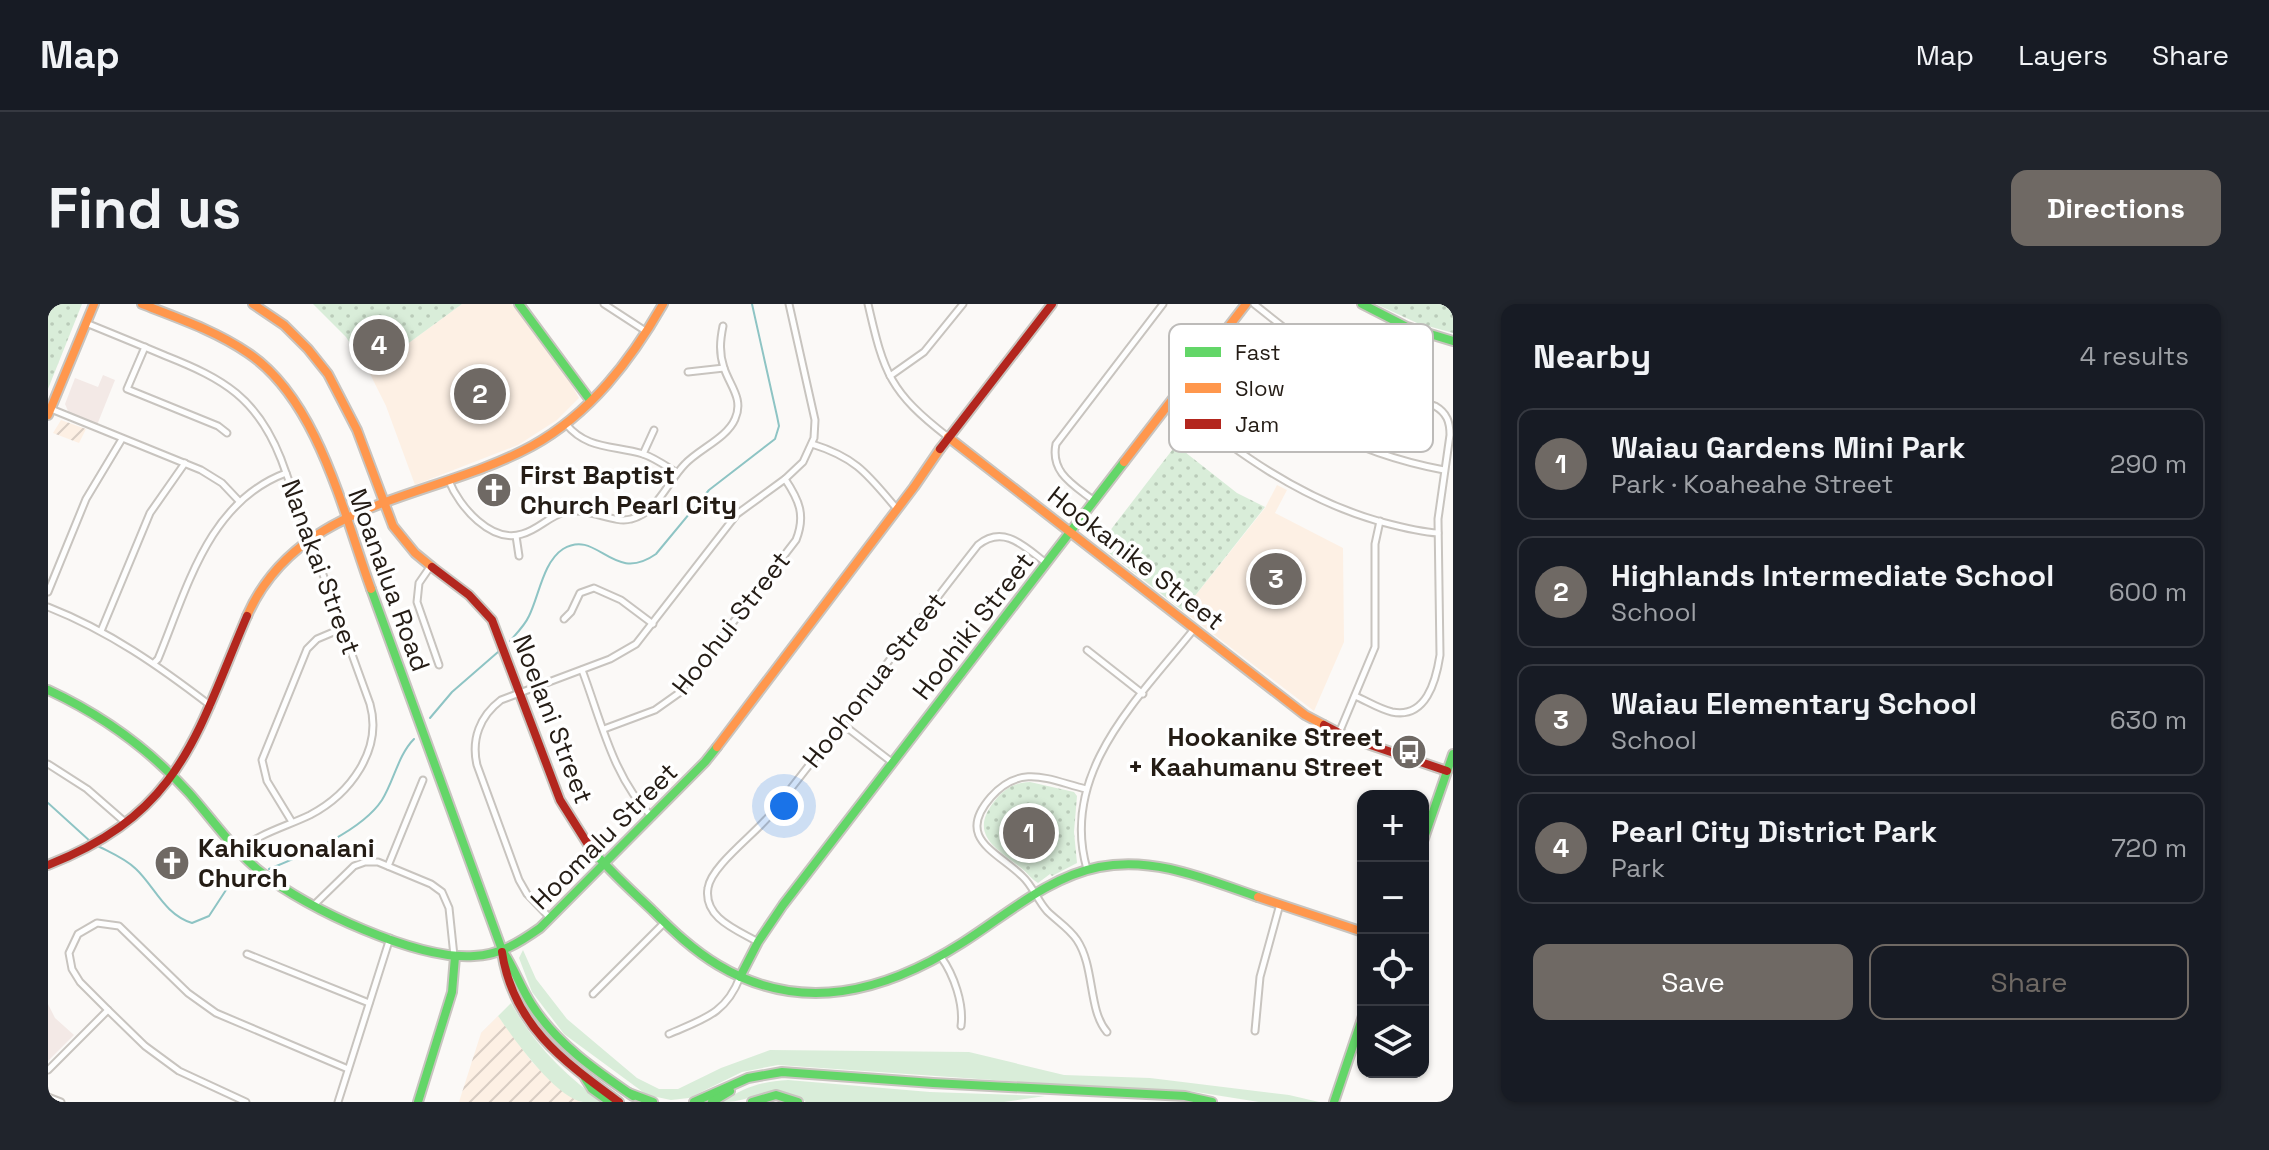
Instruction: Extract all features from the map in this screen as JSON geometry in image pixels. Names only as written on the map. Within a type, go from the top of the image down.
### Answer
[{"type":"main road","points":[[49,412],[94,304]]},
{"type":"main road","name":"Moanalua Road","points":[[142,304],[244,348],[278,377],[300,406],[312,428],[502,950],[506,974],[528,1019],[561,1059],[619,1102]]},
{"type":"main road","name":"Noelani Street","points":[[253,304],[301,340],[332,378],[348,407],[384,504],[403,543],[483,607],[496,627],[565,812],[580,836],[664,923],[701,955],[740,977],[792,992],[846,993],[895,981],[941,957],[1056,882],[1087,870],[1122,864],[1165,866],[1357,930]]},
{"type":"main road","points":[[519,304],[590,400]]},
{"type":"main road","points":[[48,865],[88,848],[126,823],[172,776],[196,739],[259,591],[278,563],[309,536],[345,519],[511,458],[566,424],[623,366],[648,332],[663,304]]},
{"type":"main road","name":"Hoomalu Street","points":[[48,690],[119,731],[172,776],[238,851],[275,883],[313,906],[427,952],[455,957],[502,950],[528,938],[550,918],[714,752],[948,437],[1052,304]]},
{"type":"main road","name":"Hoohiki Street","points":[[1231,324],[1246,304]]},
{"type":"main road","points":[[1362,304],[1401,324]]},
{"type":"main road","points":[[1433,335],[1453,341]]},
{"type":"main road","name":"Hoohiki Street","points":[[740,977],[758,942],[1169,404]]},
{"type":"main road","name":"Hookanike Street","points":[[948,437],[1292,706],[1339,733],[1447,771]]},
{"type":"main road","points":[[1429,824],[1453,754]]},
{"type":"main road","name":"Moanalua Road","points":[[502,950],[511,961],[531,1004],[553,1034],[572,1052],[641,1102]]},
{"type":"main road","points":[[418,1102],[452,992],[455,957]]},
{"type":"main road","points":[[1334,1102],[1357,1034]]},
{"type":"main road","points":[[694,1102],[737,1082],[782,1072],[1185,1096],[1212,1102]]},
{"type":"main road","points":[[585,1078],[592,1089],[610,1102]]},
{"type":"main road","points":[[712,1102],[737,1082]]},
{"type":"main road","points":[[629,1093],[653,1102]]},
{"type":"main road","points":[[743,1102],[768,1095],[784,1096],[798,1102]]},
{"type":"main road","points":[[752,1102],[768,1095]]},
{"type":"street","points":[[604,304],[648,332]]},
{"type":"street","points":[[550,918],[531,899],[519,880],[475,758],[476,736],[482,720],[501,700],[582,670],[630,648],[653,624],[737,514],[803,462],[812,444],[815,414],[789,304]]},
{"type":"street","name":"Hookanike Street","points":[[868,304],[879,351],[890,376],[912,408],[948,437]]},
{"type":"street","points":[[890,376],[924,352],[963,304]]},
{"type":"street","points":[[1094,501],[1059,472],[1054,458],[1056,444],[1163,304]]},
{"type":"street","points":[[1254,304],[1279,324]]},
{"type":"street","name":"Nanakai Street","points":[[86,323],[212,375],[242,396],[268,429],[372,710],[371,744],[363,763],[344,789],[321,808],[257,837],[238,851]]},
{"type":"street","points":[[449,481],[456,498],[470,514],[493,530],[516,536],[557,515],[572,511],[593,512],[621,520],[633,519],[649,509],[677,473],[735,421],[737,397],[724,368],[720,346],[723,326]]},
{"type":"street","points":[[145,347],[127,389],[218,426],[227,433]]},
{"type":"street","points":[[688,372],[724,368]]},
{"type":"street","points":[[1355,696],[1388,711],[1404,712],[1422,704],[1429,693],[1440,655],[1438,533],[1450,431],[1443,411],[1433,405]]},
{"type":"street","points":[[49,412],[185,463],[216,478],[239,501]]},
{"type":"street","points":[[566,424],[578,436],[595,445],[643,454],[677,473]]},
{"type":"street","points":[[643,454],[654,430]]},
{"type":"street","points":[[48,592],[91,489],[123,439]]},
{"type":"street","points":[[812,444],[843,454],[855,463],[897,509]]},
{"type":"street","points":[[1239,452],[1265,471],[1317,498],[1380,521],[1438,533]]},
{"type":"street","points":[[1375,452],[1444,470]]},
{"type":"street","points":[[101,631],[150,513],[185,463]]},
{"type":"street","points":[[154,663],[205,546],[218,525],[239,501],[286,473]]},
{"type":"street","name":"Hoohui Street","points":[[604,729],[655,710],[679,693],[796,540],[802,512],[785,479]]},
{"type":"street","points":[[1339,733],[1375,647],[1375,544],[1380,521]]},
{"type":"street","points":[[516,536],[519,556]]},
{"type":"street","name":"Hoohonua Street","points":[[758,942],[715,915],[707,896],[715,872],[767,820],[982,542],[994,536],[1010,537],[1046,563]]},
{"type":"street","points":[[430,567],[419,583],[417,602],[439,665]]},
{"type":"street","points":[[564,619],[580,593],[594,588],[621,600],[653,624]]},
{"type":"street","points":[[48,607],[101,631],[154,663],[211,706]]},
{"type":"street","points":[[292,822],[264,776],[263,754],[307,649],[317,639],[343,628]]},
{"type":"street","points":[[1087,870],[1081,828],[1086,789],[1103,748],[1194,629]]},
{"type":"street","points":[[1087,650],[1143,694]]},
{"type":"street","points":[[582,670],[626,786],[652,817]]},
{"type":"street","points":[[841,723],[893,763]]},
{"type":"street","points":[[48,764],[87,789],[126,823]]},
{"type":"street","points":[[1086,789],[1041,777],[1024,776],[1003,785],[980,811],[977,831],[983,844],[1022,875],[1048,911],[1071,932],[1083,950],[1101,1024],[1107,1032]]},
{"type":"street","points":[[388,866],[423,780]]},
{"type":"street","points":[[313,906],[359,864],[372,861],[388,866],[431,884],[442,892],[449,908],[455,957]]},
{"type":"street","points":[[1255,1031],[1260,977],[1280,904]]},
{"type":"street","points":[[246,1102],[179,1071],[145,1046],[108,1010],[77,978],[69,959],[72,943],[78,934],[102,922],[124,929],[181,986],[216,1013],[348,1069]]},
{"type":"street","points":[[593,994],[664,923]]},
{"type":"street","points":[[338,1102],[390,938]]},
{"type":"street","points":[[247,954],[369,1003]]},
{"type":"street","points":[[941,957],[950,970],[962,1015],[961,1026]]},
{"type":"street","points":[[669,1034],[722,1008],[740,977]]},
{"type":"street","points":[[48,1070],[108,1010]]},
{"type":"street","points":[[48,1097],[61,1102]]},
{"type":"shaded area","points":[[462,304],[512,304],[566,375],[579,398],[557,420],[518,445],[415,485],[386,406],[369,372]]},
{"type":"shaded area","points":[[103,375],[115,380],[97,425],[75,416],[65,404],[75,378],[98,387]]},
{"type":"shaded area","points":[[61,420],[86,429],[79,443],[53,433]]},
{"type":"shaded area","points":[[1277,485],[1287,490],[1275,513],[1343,548],[1344,642],[1314,711],[1183,611],[1265,508]]},
{"type":"shaded area","points":[[48,1004],[55,1018],[74,1035],[48,1061]]},
{"type":"shaded area","points":[[498,1016],[532,1062],[581,1102],[459,1102],[481,1033]]},
{"type":"green space","points":[[48,304],[82,304],[48,389]]},
{"type":"green space","points":[[313,304],[462,304],[369,372],[346,337]]},
{"type":"green space","points":[[1376,304],[1453,304],[1453,333],[1433,327],[1433,324],[1417,323]]},
{"type":"green space","points":[[1171,452],[1185,452],[1237,493],[1265,507],[1183,611],[1099,545]]},
{"type":"green space","points":[[1030,782],[1074,792],[1077,796],[1074,832],[1077,863],[1052,876],[1050,874],[1038,883],[993,845],[984,829],[984,820],[1001,794],[1012,786]]},
{"type":"green space","points":[[523,950],[536,979],[567,1019],[637,1078],[659,1089],[678,1089],[721,1068],[770,1050],[969,1052],[1064,1075],[1150,1078],[1289,1095],[1319,1102],[1259,1102],[1190,1091],[778,1065],[742,1072],[689,1098],[671,1100],[647,1095],[564,1034],[532,992],[519,958]]},
{"type":"green space","points":[[511,1003],[529,1032],[551,1058],[603,1102],[583,1102],[572,1098],[548,1079],[498,1016]]},
{"type":"green space","points":[[788,1080],[930,1092],[1045,1096],[1004,1102],[806,1102],[794,1095],[774,1092],[723,1102],[754,1086]]},
{"type":"waterway","points":[[510,641],[533,608],[551,562],[563,549],[575,544],[586,545],[616,561],[641,562],[656,554],[709,490],[775,439],[779,426],[752,304]]},
{"type":"waterway","points":[[430,718],[452,692],[498,652]]},
{"type":"waterway","points":[[269,869],[330,841],[373,812],[414,739]]},
{"type":"waterway","points":[[48,803],[91,842]]},
{"type":"waterway","points":[[96,845],[132,865],[167,907],[192,923],[209,916],[226,890],[252,875]]},
{"type":"traffic: fast","points":[[519,304],[590,400]]},
{"type":"traffic: fast","points":[[1362,304],[1401,324]]},
{"type":"traffic: fast","points":[[1433,335],[1453,341]]},
{"type":"traffic: fast","points":[[740,977],[758,942],[783,905],[1124,462]]},
{"type":"traffic: fast","points":[[371,589],[502,950],[532,1005],[553,1032],[591,1066],[633,1096]]},
{"type":"traffic: fast","points":[[48,690],[87,710],[141,748],[174,777],[242,855],[282,887],[364,930],[423,950],[450,955],[492,953],[517,943],[540,928],[717,747]]},
{"type":"traffic: fast","points":[[1429,824],[1453,754]]},
{"type":"traffic: fast","points":[[589,846],[668,926],[718,965],[780,990],[811,993],[873,985],[903,974],[962,943],[1045,888],[1099,867],[1119,864],[1160,867],[1258,897]]},
{"type":"traffic: fast","points":[[418,1102],[452,992],[455,957]]},
{"type":"traffic: fast","points":[[1334,1102],[1357,1034]]},
{"type":"traffic: fast","points":[[694,1102],[748,1078],[782,1072],[1185,1096],[1212,1102]]},
{"type":"traffic: fast","points":[[585,1078],[592,1089],[610,1102]]},
{"type":"traffic: fast","points":[[712,1102],[730,1091]]},
{"type":"traffic: fast","points":[[629,1093],[653,1102]]},
{"type":"traffic: fast","points":[[752,1102],[776,1095],[798,1102]]},
{"type":"traffic: slow","points":[[48,415],[94,304]]},
{"type":"traffic: slow","points":[[142,304],[236,345],[272,373],[293,399],[325,460],[371,589]]},
{"type":"traffic: slow","points":[[253,304],[284,325],[328,374],[357,430],[393,526],[415,553],[432,567]]},
{"type":"traffic: slow","points":[[247,616],[270,577],[299,548],[333,525],[372,507],[493,464],[553,433],[607,384],[663,304]]},
{"type":"traffic: slow","points":[[1231,324],[1246,304]]},
{"type":"traffic: slow","points":[[1124,462],[1169,404]]},
{"type":"traffic: slow","points":[[948,437],[1305,715],[1324,725]]},
{"type":"traffic: slow","points":[[717,747],[940,449]]},
{"type":"traffic: slow","points":[[1258,897],[1357,930]]},
{"type":"traffic: jam","points":[[940,449],[1052,304]]},
{"type":"traffic: jam","points":[[432,567],[469,595],[492,620],[560,800],[589,846]]},
{"type":"traffic: jam","points":[[48,865],[93,844],[128,821],[156,795],[197,733],[247,616]]},
{"type":"traffic: jam","points":[[1324,725],[1347,737],[1447,771]]},
{"type":"traffic: jam","points":[[502,952],[508,978],[529,1021],[560,1056],[619,1102]]},
{"type":"place","name":"Pearl City District Park","points":[[379,345]]},
{"type":"place","name":"Highlands Intermediate School","points":[[480,394]]},
{"type":"place","name":"First Baptist Church Pearl City","points":[[494,490]]},
{"type":"place","name":"Waiau Elementary School","points":[[1276,579]]},
{"type":"place","name":"Hookanike Street + Kaahumanu Street","points":[[1409,752]]},
{"type":"place","name":"Waiau Gardens Mini Park","points":[[1029,833]]},
{"type":"place","name":"Kahikuonalani Church","points":[[172,863]]}]
